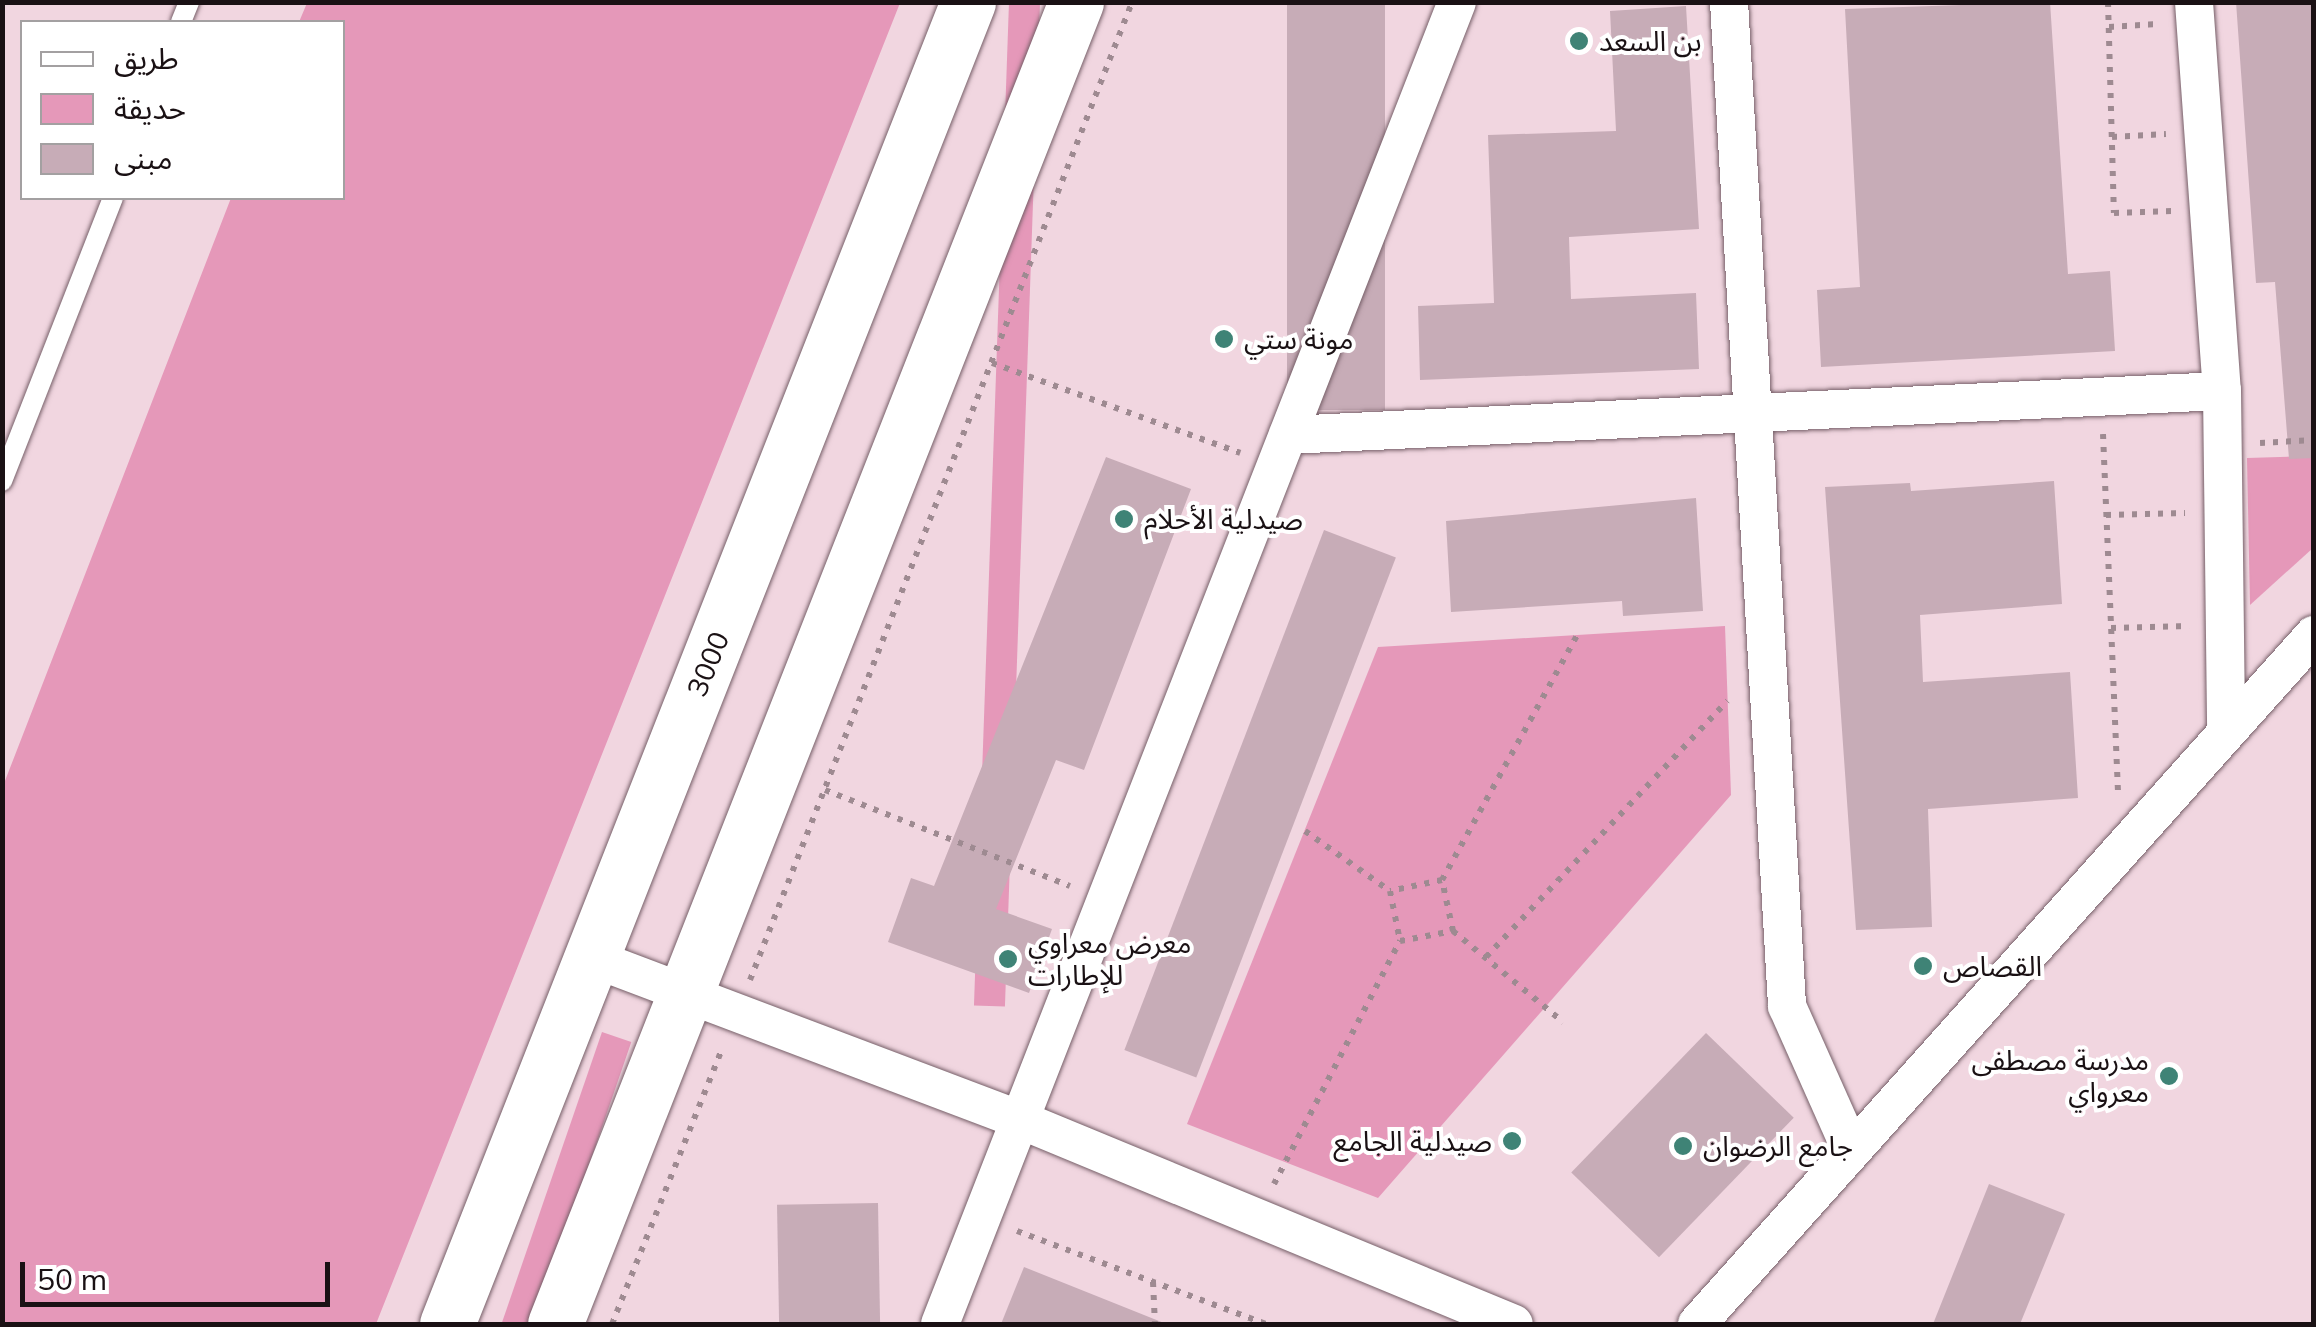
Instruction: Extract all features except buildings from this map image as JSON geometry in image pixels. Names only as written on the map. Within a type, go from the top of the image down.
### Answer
[{"type":"street","name":"3000","points":[[448,1324],[968,2]]},
{"type":"street","points":[[556,1324],[1076,2]]},
{"type":"street","points":[[940,1324],[1023,1121],[1456,2]]},
{"type":"street","points":[[1729,2],[1787,1006],[1851,1150]]},
{"type":"street","points":[[2194,12],[2222,392],[2226,727]]},
{"type":"street","points":[[1281,450],[1753,414],[2222,392]]},
{"type":"street","points":[[1697,1324],[2120,852],[2226,727],[2314,635]]},
{"type":"street","points":[[592,958],[1023,1121],[1514,1324]]},
{"type":"lane","points":[[2,481],[12,430],[111,200]]},
{"type":"path","points":[[612,1324],[1132,2]]},
{"type":"path","points":[[2108,2],[2114,213],[2209,210]]},
{"type":"path","points":[[2109,27],[2194,12]]},
{"type":"path","points":[[2112,137],[2203,131]]},
{"type":"path","points":[[992,363],[1281,450]]},
{"type":"path","points":[[2101,397],[2120,852]]},
{"type":"path","points":[[2224,445],[2314,440]]},
{"type":"path","points":[[2106,515],[2226,512]]},
{"type":"path","points":[[2111,628],[2226,626]]},
{"type":"path","points":[[1563,1022],[1452,931],[1442,880],[1577,635]]},
{"type":"path","points":[[1486,957],[1728,700]]},
{"type":"path","points":[[824,790],[1108,902]]},
{"type":"path","points":[[1257,1218],[1400,941],[1390,891],[1305,831]]},
{"type":"path","points":[[1390,891],[1442,880]]},
{"type":"path","points":[[1400,941],[1452,931]]},
{"type":"path","points":[[983,1218],[1266,1324]]},
{"type":"path","points":[[1153,1282],[1154,1324]]},
{"type":"green space","points":[[1009,2],[1040,3],[1005,1006],[974,1005]]},
{"type":"green space","points":[[307,3],[900,3],[376,1324],[3,1324],[3,786],[230,200],[345,200],[345,20],[300,20]]},
{"type":"green space","points":[[2314,456],[2313,548],[2250,605],[2247,458]]},
{"type":"green space","points":[[1725,626],[1731,795],[1378,1198],[1187,1124],[1378,647]]},
{"type":"green space","points":[[602,1032],[631,1042],[534,1324],[501,1324]]},
{"type":"place","name":"بن السعد","points":[[1579,41]]},
{"type":"place","name":"مونة ستي","points":[[1224,339]]},
{"type":"place","name":"صيدلية الأحلام","points":[[1124,519]]},
{"type":"place","name":"معرض معراوي للإطارات","points":[[1008,959]]},
{"type":"place","name":"القصاص","points":[[1923,966]]},
{"type":"place","name":"مدرسة مصطفى معرواي","points":[[2169,1076]]},
{"type":"place","name":"صيدلية الجامع","points":[[1512,1141]]},
{"type":"place","name":"جامع الرضوان","points":[[1683,1146]]}]
